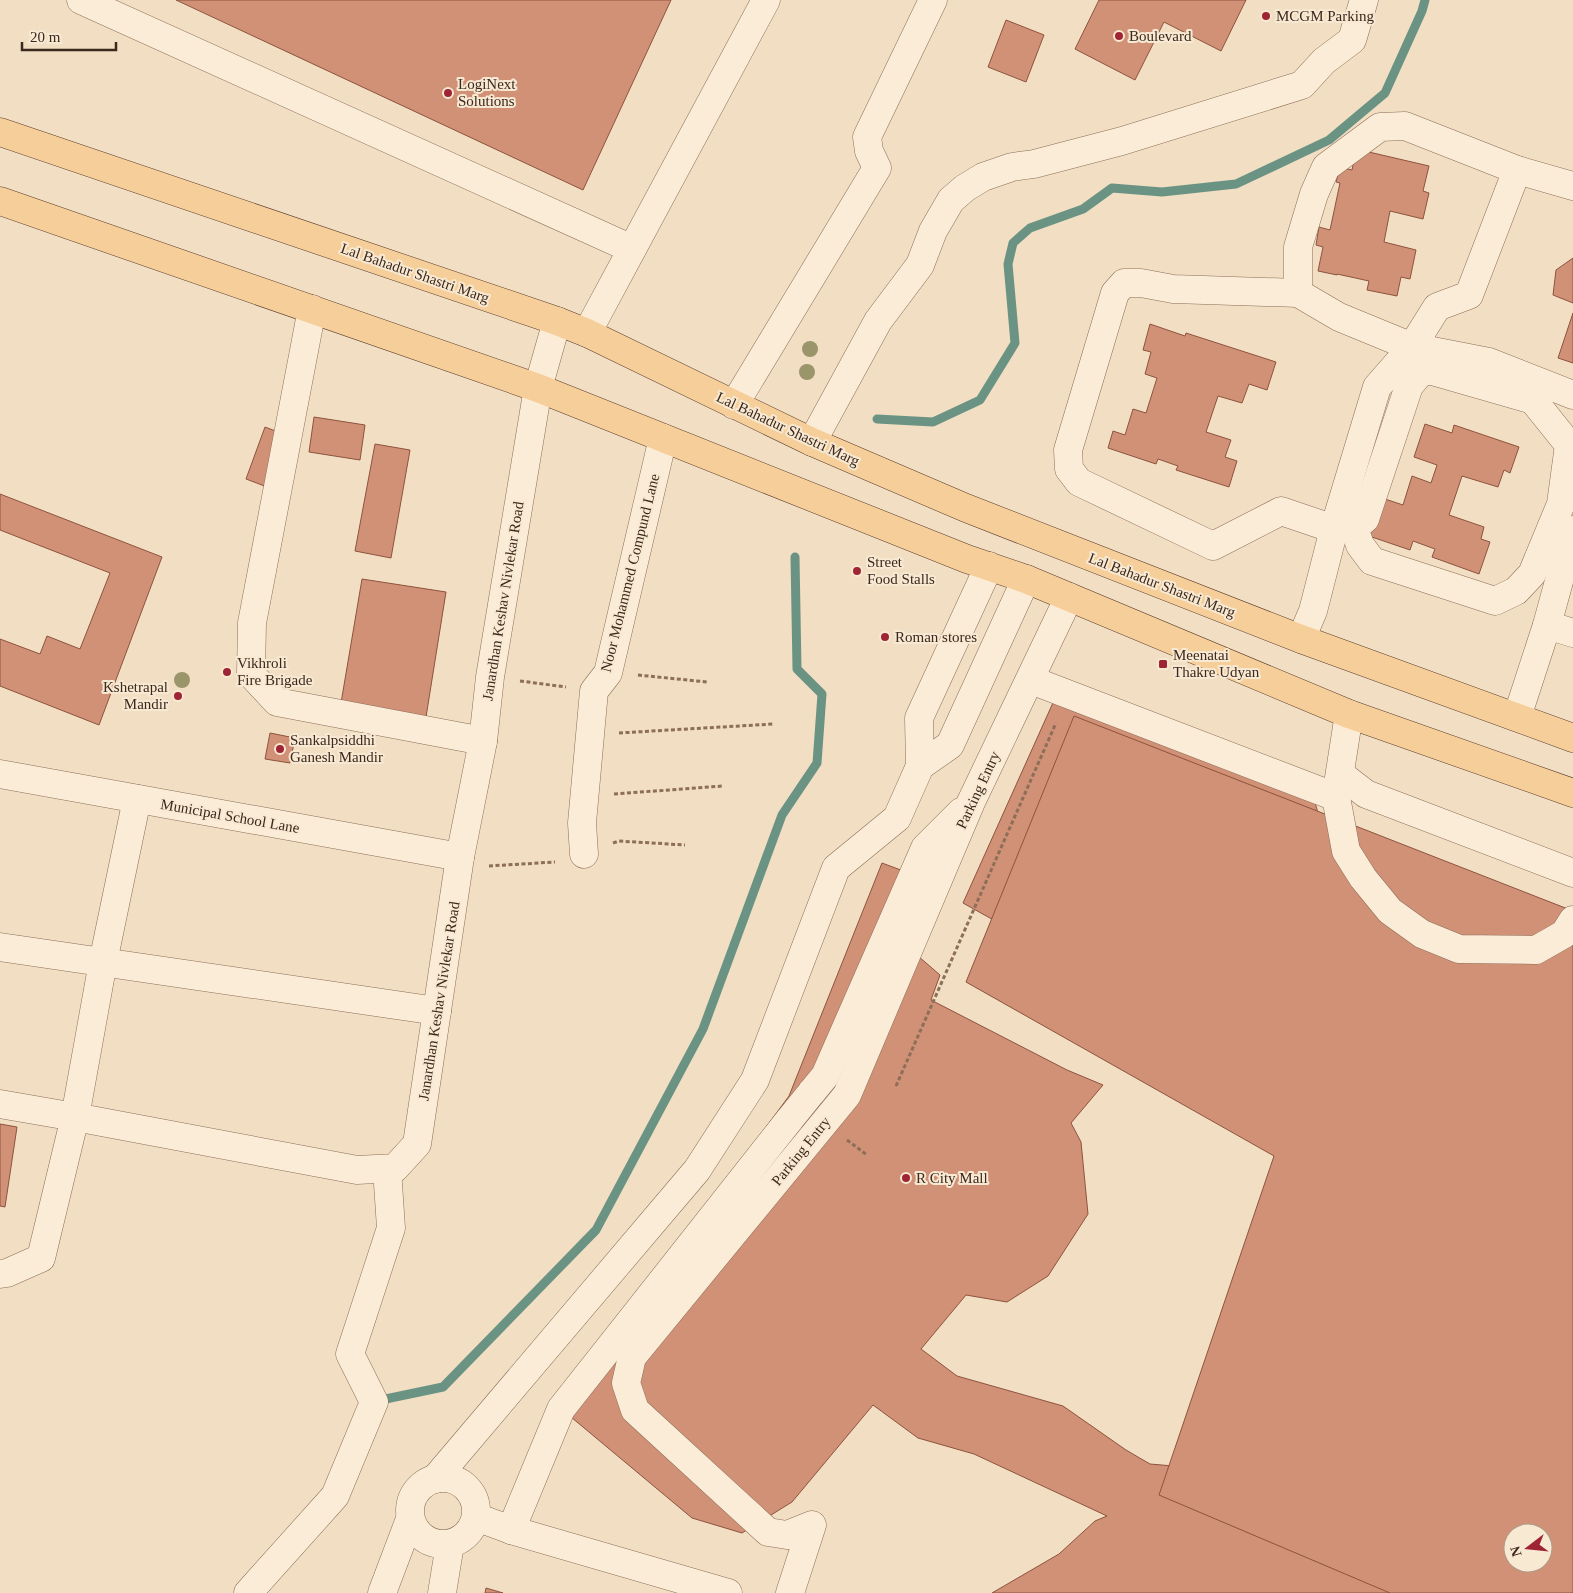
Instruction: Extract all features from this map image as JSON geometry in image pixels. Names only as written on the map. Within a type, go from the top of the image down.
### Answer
[{"type":"main road","name":"Lal Bahadur Shastri Marg","points":[[0,132],[557,321],[587,333],[812,442],[966,508],[1301,639],[1573,738]]},
{"type":"main road","points":[[0,200],[538,388],[1069,596],[1349,714],[1573,793]]},
{"type":"street","points":[[81,0],[632,249]]},
{"type":"street","points":[[587,333],[766,0]]},
{"type":"street","points":[[734,405],[877,168],[869,151],[867,137],[933,0]]},
{"type":"street","points":[[812,442],[878,321],[920,265],[933,231],[951,200],[965,188],[983,177],[1012,167],[1034,164],[1122,141],[1302,85],[1324,62],[1352,40],[1364,0]]},
{"type":"street","points":[[1298,293],[1298,247],[1314,194],[1326,167],[1380,127],[1405,126],[1517,170],[1573,186]]},
{"type":"street","points":[[1301,639],[1344,528],[1377,387],[1412,347],[1437,307],[1469,295],[1517,170]]},
{"type":"street","points":[[1344,528],[1365,519],[1409,386],[1419,374],[1429,370],[1533,400],[1569,444],[1561,504],[1532,574],[1516,591],[1495,601],[1372,561],[1344,528],[1281,511],[1213,546],[1079,482],[1069,469],[1068,450],[1115,293],[1124,283],[1141,283],[1173,290],[1298,293],[1339,318],[1412,347],[1488,362],[1573,395]]},
{"type":"street","points":[[312,309],[252,623],[250,674],[277,702],[482,741]]},
{"type":"street","name":"Janardhan Keshav Nivlekar Road","points":[[387,1169],[395,1168],[417,1144],[460,857],[482,741],[490,677],[538,388],[557,321]]},
{"type":"street","name":"Noor Mohammed Compund Lane","points":[[584,854],[582,823],[590,735],[601,682],[663,438]]},
{"type":"street","points":[[1517,717],[1547,624],[1573,530]]},
{"type":"street","points":[[435,1479],[697,1170],[755,1080],[836,868],[897,818],[920,766],[919,718],[989,566]]},
{"type":"street","points":[[920,766],[950,745],[1026,579]]},
{"type":"street","name":"Parking Entry","points":[[790,1593],[812,1525],[787,1535],[768,1532],[636,1410],[626,1383],[632,1357],[847,1095],[971,802],[1031,680],[1069,596]]},
{"type":"street","points":[[1547,624],[1573,633]]},
{"type":"street","points":[[1031,680],[1366,794],[1573,874]]},
{"type":"street","points":[[1349,714],[1338,786],[1346,851],[1363,878],[1390,911],[1422,934],[1459,949],[1536,950],[1564,934],[1573,920]]},
{"type":"street","name":"Municipal School Lane","points":[[0,774],[460,857]]},
{"type":"street","points":[[0,1274],[7,1273],[41,1258],[75,1117],[103,962],[137,799]]},
{"type":"street","points":[[511,1530],[561,1409],[825,1076],[925,848],[971,802]]},
{"type":"street","points":[[0,947],[437,1011]]},
{"type":"street","points":[[0,1104],[356,1170],[387,1169],[391,1228],[350,1354],[374,1402],[335,1496],[248,1593]]},
{"type":"street","points":[[382,1593],[410,1519],[410,1506],[414,1494],[423,1484],[435,1479],[448,1478],[460,1483],[470,1492],[475,1504],[476,1517],[471,1529],[462,1539],[450,1544],[437,1545],[425,1540],[416,1531],[410,1519]]},
{"type":"street","points":[[476,1517],[511,1530],[728,1593]]},
{"type":"street","points":[[442,1593],[450,1544]]},
{"type":"path","points":[[490,677],[601,682],[707,682]]},
{"type":"path","points":[[896,1086],[1056,723]]},
{"type":"path","points":[[590,735],[773,724]]},
{"type":"path","points":[[584,796],[723,786]]},
{"type":"building","points":[[176,0],[671,0],[583,190]]},
{"type":"building","name":"Boulevard","points":[[1099,0],[1246,0],[1221,51],[1164,22],[1135,80],[1075,49]]},
{"type":"building","points":[[1006,20],[1044,35],[1026,82],[988,67]]},
{"type":"building","points":[[1356,149],[1429,166],[1423,191],[1429,193],[1423,219],[1390,211],[1384,242],[1416,250],[1410,279],[1401,277],[1397,296],[1367,290],[1369,281],[1318,271],[1323,247],[1316,245],[1319,227],[1330,230],[1340,183],[1336,182],[1340,167],[1352,170]]},
{"type":"building","points":[[1573,258],[1573,303],[1553,295],[1556,270]]},
{"type":"building","points":[[1573,313],[1573,363],[1558,358]]},
{"type":"building","points":[[1150,324],[1185,336],[1186,333],[1276,362],[1267,390],[1249,384],[1242,403],[1218,396],[1206,432],[1231,440],[1225,457],[1237,461],[1229,487],[1176,470],[1178,466],[1158,459],[1156,464],[1108,448],[1113,431],[1125,435],[1133,409],[1146,413],[1157,378],[1145,374],[1151,352],[1143,350]]},
{"type":"building","points":[[314,417],[365,425],[360,460],[309,452]]},
{"type":"building","points":[[1425,424],[1452,433],[1454,425],[1519,447],[1510,473],[1504,470],[1498,487],[1462,476],[1449,515],[1484,527],[1481,539],[1490,542],[1479,574],[1432,557],[1435,549],[1413,541],[1410,550],[1369,536],[1382,498],[1403,505],[1412,476],[1431,483],[1437,465],[1414,457]]},
{"type":"building","points":[[265,427],[286,435],[267,487],[246,479]]},
{"type":"building","points":[[375,444],[410,450],[391,558],[355,551]]},
{"type":"building","points":[[0,494],[162,557],[99,725],[0,686],[0,639],[40,654],[47,636],[80,649],[110,573],[0,530]]},
{"type":"building","points":[[362,579],[446,592],[426,717],[341,703]]},
{"type":"building","name":"R City Mall","points":[[1056,696],[1312,793],[1326,839],[1352,909],[1434,969],[1547,972],[1573,948],[1573,1593],[992,1593],[1059,1554],[1095,1521],[1107,1516],[974,1454],[918,1438],[873,1405],[792,1502],[742,1533],[692,1518],[559,1407],[789,1096],[882,863],[946,887],[918,956],[940,975],[931,1000],[1067,1070],[1103,1085],[1071,1123],[1081,1142],[1088,1214],[1048,1276],[1007,1302],[966,1295],[921,1349],[957,1376],[1063,1406],[1126,1450],[1150,1464],[1197,1468],[1319,1123],[1205,1038],[963,903]]},
{"type":"building","points":[[1074,716],[1573,911],[1573,1593],[1390,1593],[1159,1495],[1274,1156],[966,982]]},
{"type":"building","name":"Sankalpsiddhi Ganesh Mandir","points":[[270,733],[295,738],[290,763],[265,759]]},
{"type":"building","points":[[0,1124],[17,1127],[5,1207],[0,1206]]},
{"type":"building","points":[[486,1588],[503,1593],[485,1593]]},
{"type":"waterway","points":[[877,419],[933,422],[980,400],[1015,343],[1008,264],[1013,243],[1030,228],[1083,209],[1112,188],[1162,192],[1236,184],[1329,140],[1385,93],[1422,11],[1425,0]]},
{"type":"waterway","points":[[376,1401],[443,1387],[596,1230],[703,1029],[782,815],[817,763],[822,694],[797,669],[795,557]]},
{"type":"place","name":"MCGM Parking","points":[[1266,16]]},
{"type":"place","name":"Boulevard","points":[[1119,36]]},
{"type":"place","name":"LogiNext Solutions","points":[[448,93]]},
{"type":"place","name":"Street Food Stalls","points":[[857,571]]},
{"type":"place","name":"Roman stores","points":[[885,637]]},
{"type":"place","name":"Meenatai Thakre Udyan","points":[[1163,664]]},
{"type":"place","name":"Vikhroli Fire Brigade","points":[[227,672]]},
{"type":"place","name":"Kshetrapal Mandir","points":[[178,696]]},
{"type":"place","name":"Sankalpsiddhi Ganesh Mandir","points":[[280,749]]},
{"type":"place","name":"R City Mall","points":[[906,1178]]}]
